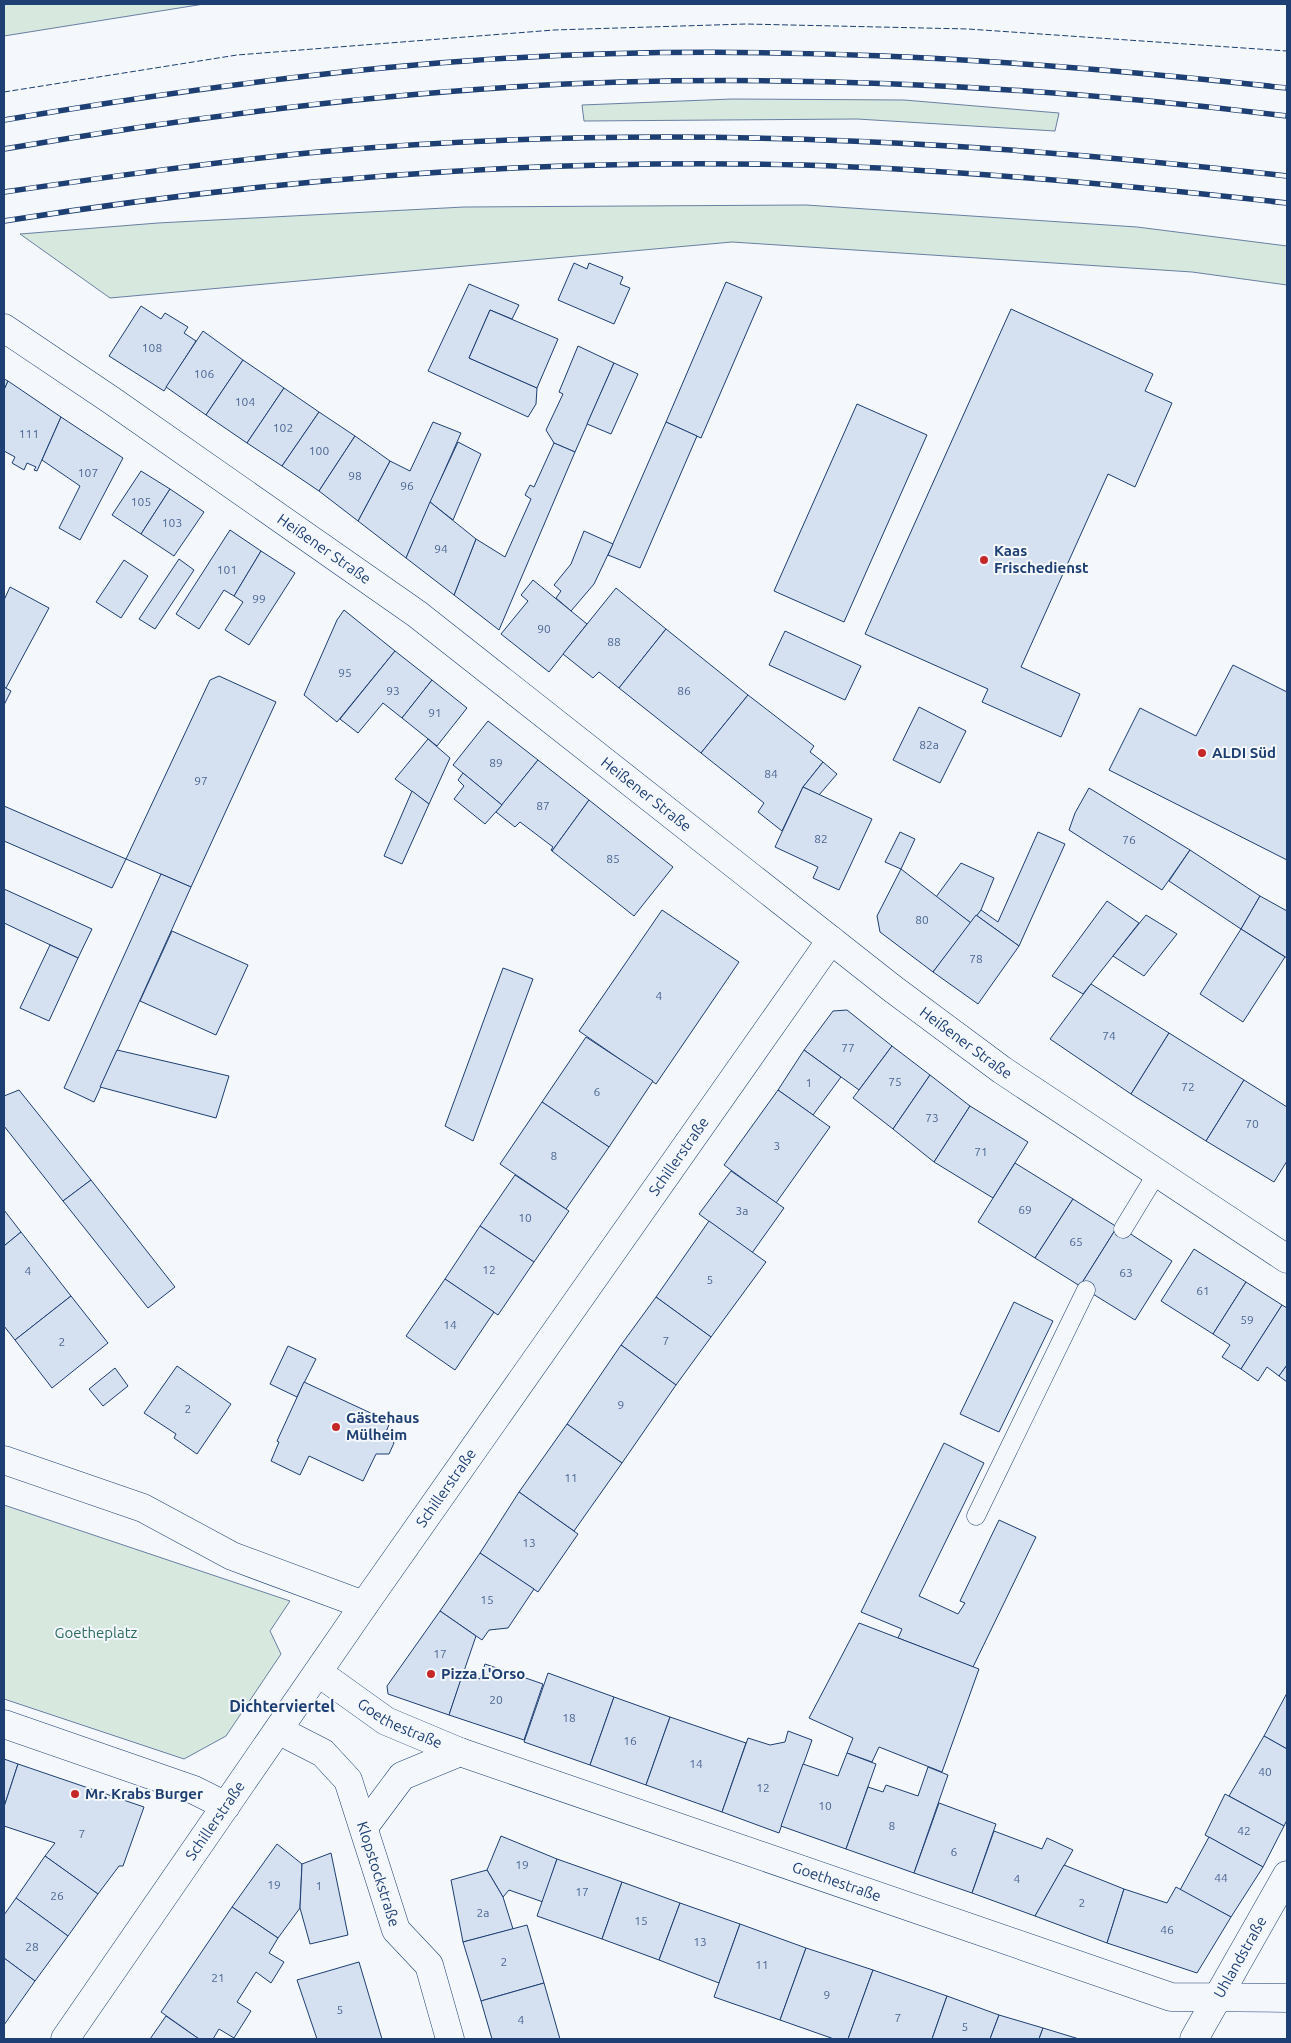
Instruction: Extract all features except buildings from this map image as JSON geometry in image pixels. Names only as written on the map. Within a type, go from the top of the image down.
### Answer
[{"type":"street","name":"Heißener Straße","points":[[4,328],[120,406],[417,614],[831,940],[1002,1070],[1287,1259]]},
{"type":"street","name":"Schillerstraße","points":[[65,2039],[280,1731],[364,1605],[831,940]]},
{"type":"street","points":[[4,1460],[143,1508],[232,1556],[364,1605]]},
{"type":"street","name":"Goethestraße","points":[[319,1673],[386,1721],[460,1752],[1170,1997],[1217,1999],[1287,1998]]},
{"type":"street","points":[[4,1724],[194,1790],[226,1806]]},
{"type":"street","name":"Klopstockstraße","points":[[280,1731],[323,1753],[348,1780],[396,1930],[429,1965],[450,2039]]},
{"type":"street","name":"Goethestraße","points":[[364,1827],[402,1776],[460,1752]]},
{"type":"street","name":"Uhlandstraße","points":[[1194,2039],[1287,1875]]},
{"type":"lane","points":[[1123,1229],[1157,1173]]},
{"type":"lane","points":[[976,1516],[1086,1290]]},
{"type":"green space","points":[[4,4],[204,4],[4,36]]},
{"type":"green space","points":[[732,99],[904,100],[1059,113],[1055,131],[857,119],[584,121],[582,105]]},
{"type":"green space","points":[[806,205],[1137,227],[1287,246],[1287,285],[1192,272],[732,242],[110,298],[20,234],[158,223],[464,207]]},
{"type":"green space","name":"Goetheplatz","points":[[4,1505],[290,1601],[270,1631],[281,1654],[226,1736],[184,1759],[4,1699]]},
{"type":"railway","points":[[4,120],[119,101],[350,71],[466,61],[569,55],[774,53],[877,56],[1082,68],[1287,88]]},
{"type":"railway","points":[[4,149],[157,125],[311,105],[466,90],[621,82],[788,81],[955,87],[1121,98],[1287,116]]},
{"type":"railway","points":[[4,192],[121,175],[318,152],[440,143],[561,138],[682,137],[924,144],[1166,163],[1287,176]]},
{"type":"railway","points":[[4,221],[103,206],[302,183],[502,169],[603,165],[703,164],[864,167],[1106,184],[1287,203]]},
{"type":"fence","points":[[4,92],[237,55],[554,30],[746,24],[968,29],[1287,51]]},
{"type":"place","name":"Kaas Frischedienst","points":[[984,560]]},
{"type":"place","name":"ALDI Süd","points":[[1202,753]]},
{"type":"place","name":"Gästehaus Mülheim","points":[[336,1427]]},
{"type":"place","name":"Pizza L'Orso","points":[[431,1674]]},
{"type":"place","name":"Mr. Krabs Burger","points":[[75,1794]]},
{"type":"district","name":"Dichterviertel","points":[[282,1706]]}]
